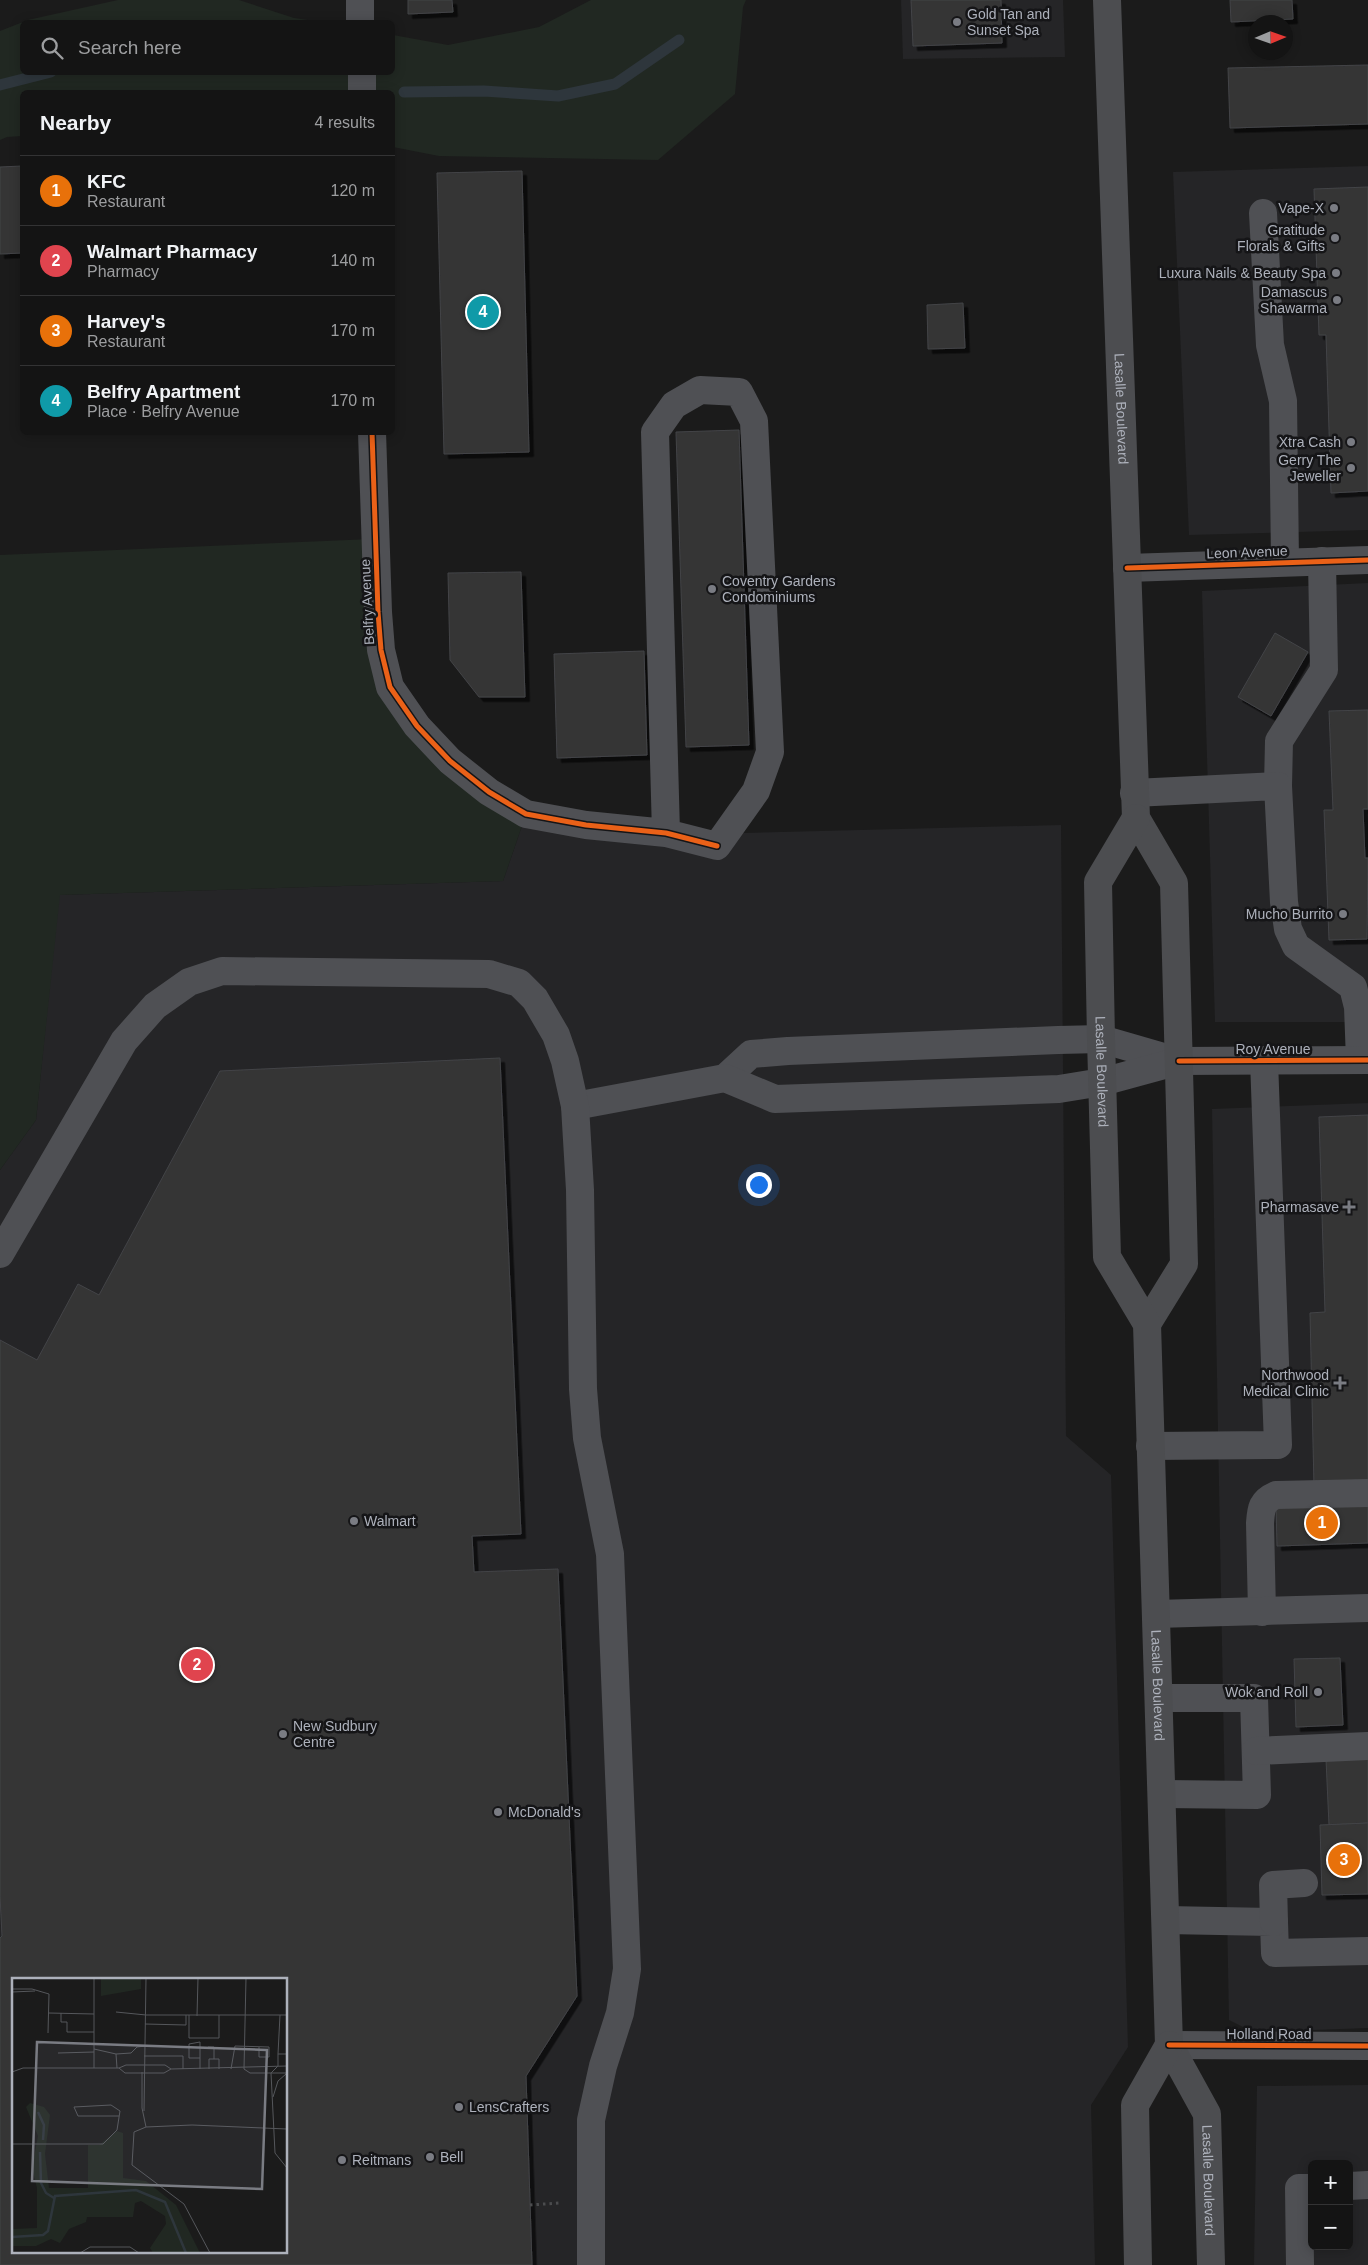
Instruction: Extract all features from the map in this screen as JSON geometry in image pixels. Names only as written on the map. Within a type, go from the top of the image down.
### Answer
[{"type":"main road","name":"Lasalle Boulevard","points":[[1107,0],[1135,805],[1174,883],[1184,1264],[1147,1324]]},
{"type":"main road","name":"Lasalle Boulevard","points":[[1135,805],[1098,882],[1107,1257],[1147,1324],[1169,2045],[1207,2114],[1211,2265]]},
{"type":"main road","points":[[1138,2265],[1135,2105],[1169,2045]]},
{"type":"street","points":[[360,0],[360,20]]},
{"type":"street","points":[[362,75],[362,90]]},
{"type":"street","points":[[1263,213],[1270,345],[1283,401],[1285,562]]},
{"type":"street","name":"Belfry Avenue","points":[[372,435],[381,650],[390,687],[417,726],[458,767],[489,792],[526,814],[586,825],[666,833],[717,846],[756,791],[770,752],[754,421],[739,392],[700,390],[674,404],[655,432],[666,833]]},
{"type":"street","name":"Leon Avenue","points":[[1127,568],[1368,560]]},
{"type":"street","points":[[1322,561],[1324,670],[1279,741],[1278,786],[1284,902],[1288,929],[1296,946],[1353,988],[1358,1007],[1364,1060]]},
{"type":"street","points":[[1135,805],[1278,786]]},
{"type":"street","points":[[0,1254],[124,1041],[162,1001],[189,982],[222,971],[489,974],[519,983],[535,999],[556,1035],[565,1061],[575,1106],[580,1190],[583,1389],[587,1438],[610,1554],[627,1969],[620,2014],[602,2066],[591,2120],[589,2184],[591,2265]]},
{"type":"street","points":[[575,1106],[725,1078],[751,1054],[798,1050],[1101,1039],[1179,1061]]},
{"type":"street","points":[[1150,1446],[1278,1445],[1264,1060]]},
{"type":"street","name":"Roy Avenue","points":[[1179,1061],[1364,1060]]},
{"type":"street","points":[[725,1078],[775,1099],[1059,1089],[1102,1082],[1179,1061]]},
{"type":"street","points":[[1262,1612],[1260,1523],[1261,1508],[1266,1499],[1284,1494],[1368,1493]]},
{"type":"street","points":[[1156,1614],[1368,1608]]},
{"type":"street","points":[[1159,1698],[1254,1698],[1256,1751],[1257,1795],[1162,1794]]},
{"type":"street","points":[[1256,1751],[1368,1746]]},
{"type":"street","points":[[1304,1883],[1272,1885],[1276,1953],[1368,1951]]},
{"type":"street","points":[[1166,1920],[1274,1922]]},
{"type":"street","name":"Holland Road","points":[[1169,2045],[1368,2046]]},
{"type":"street","points":[[1353,2186],[1368,2185]]},
{"type":"street","points":[[1300,2265],[1299,2188],[1308,2188]]},
{"type":"shaded area","points":[[118,0],[239,0],[294,18],[308,20],[28,20]]},
{"type":"shaded area","points":[[591,0],[746,0],[743,7],[735,94],[658,160],[439,156],[395,147],[395,90],[20,90],[20,136],[7,137],[0,140],[0,31],[20,23],[20,75],[395,75],[395,35],[448,45],[539,27]]},
{"type":"shaded area","points":[[901,0],[1063,0],[1065,57],[903,59]]},
{"type":"shaded area","points":[[1368,166],[1368,530],[1189,535],[1173,172]]},
{"type":"shaded area","points":[[372,539],[387,689],[525,817],[503,881],[60,895],[36,1120],[0,1170],[0,555]]},
{"type":"shaded area","points":[[1368,583],[1368,1022],[1215,1022],[1202,591]]},
{"type":"shaded area","points":[[525,817],[665,835],[1061,825],[1066,1436],[1111,1475],[1128,2047],[1091,2105],[1095,2265],[0,2265],[0,1170],[36,1120],[59,895],[503,881]]},
{"type":"shaded area","points":[[1368,1103],[1368,2028],[1253,2032],[1229,2020],[1212,1109]]},
{"type":"shaded area","points":[[1368,2085],[1368,2265],[1254,2265],[1257,2086]]},
{"type":"building","points":[[408,0],[452,0],[453,12],[408,14]]},
{"type":"building","name":"Gold Tan and Sunset Spa","points":[[911,0],[1001,0],[1002,43],[913,46]]},
{"type":"building","points":[[1230,0],[1292,0],[1293,15],[1248,15],[1248,21],[1231,22]]},
{"type":"building","points":[[1368,65],[1368,124],[1230,128],[1228,68]]},
{"type":"building","points":[[20,166],[20,253],[0,254],[0,167]]},
{"type":"building","points":[[522,171],[529,452],[444,454],[437,173]]},
{"type":"building","points":[[1368,187],[1368,491],[1331,493],[1326,335],[1319,335],[1314,189]]},
{"type":"building","points":[[963,303],[965,348],[928,349],[927,305]]},
{"type":"building","name":"Coventry Gardens Condominiums","points":[[739,430],[749,745],[686,747],[676,432]]},
{"type":"building","points":[[521,572],[525,697],[479,697],[450,660],[448,573]]},
{"type":"building","points":[[1275,633],[1308,652],[1271,716],[1238,697]]},
{"type":"building","points":[[644,651],[647,755],[557,758],[554,654]]},
{"type":"building","points":[[1368,710],[1368,809],[1363,809],[1365,858],[1368,858],[1367,939],[1329,940],[1324,810],[1333,810],[1329,711]]},
{"type":"building","name":"New Sudbury Centre","points":[[500,1058],[521,1534],[472,1536],[474,1572],[558,1569],[577,1996],[526,2076],[532,2265],[0,2265],[0,1938],[2,1936],[0,1896],[0,1340],[37,1360],[78,1284],[99,1295],[220,1071]]},
{"type":"building","points":[[1368,1115],[1368,1485],[1314,1486],[1310,1313],[1325,1312],[1319,1117]]},
{"type":"building","points":[[1368,1501],[1368,1543],[1277,1546],[1276,1503]]},
{"type":"building","name":"Wok and Roll","points":[[1340,1658],[1343,1725],[1296,1727],[1294,1659]]},
{"type":"building","points":[[1368,1757],[1368,1823],[1329,1825],[1326,1759]]},
{"type":"building","points":[[1368,1823],[1368,1894],[1322,1895],[1320,1825]]},
{"type":"waterway","points":[[404,92],[484,91],[558,96],[615,84],[679,40]]},
{"type":"waterway","points":[[0,85],[39,75]]},
{"type":"cycle path","points":[[372,435],[381,650],[390,687],[417,726],[450,761],[489,792],[526,814],[586,825],[666,833],[717,846]]},
{"type":"cycle path","points":[[1127,568],[1368,560]]},
{"type":"cycle path","points":[[1179,1061],[1368,1060]]},
{"type":"cycle path","points":[[1169,2045],[1368,2046]]},
{"type":"place","name":"Gold Tan and Sunset Spa","points":[[957,22]]},
{"type":"place","name":"Vape-X","points":[[1334,208]]},
{"type":"place","name":"Gratitude Florals & Gifts","points":[[1335,238]]},
{"type":"place","name":"Luxura Nails & Beauty Spa","points":[[1336,273]]},
{"type":"place","name":"Damascus Shawarma","points":[[1337,300]]},
{"type":"place","name":"Belfry Apartment","points":[[483,312]]},
{"type":"place","name":"Xtra Cash","points":[[1351,442]]},
{"type":"place","name":"Gerry The Jeweller","points":[[1351,468]]},
{"type":"place","name":"Coventry Gardens Condominiums","points":[[712,589]]},
{"type":"place","name":"Mucho Burrito","points":[[1343,914]]},
{"type":"place","name":"Pharmasave","points":[[1349,1207]]},
{"type":"place","name":"Northwood Medical Clinic","points":[[1340,1383]]},
{"type":"place","name":"Walmart","points":[[354,1521]]},
{"type":"place","name":"KFC","points":[[1322,1523]]},
{"type":"place","name":"Walmart Pharmacy","points":[[197,1665]]},
{"type":"place","name":"Wok and Roll","points":[[1318,1692]]},
{"type":"place","name":"New Sudbury Centre","points":[[283,1734]]},
{"type":"place","name":"McDonald's","points":[[498,1812]]},
{"type":"place","name":"Harvey's","points":[[1344,1860]]},
{"type":"place","name":"LensCrafters","points":[[459,2107]]},
{"type":"place","name":"Bell","points":[[430,2157]]},
{"type":"place","name":"Reitmans","points":[[342,2160]]}]
